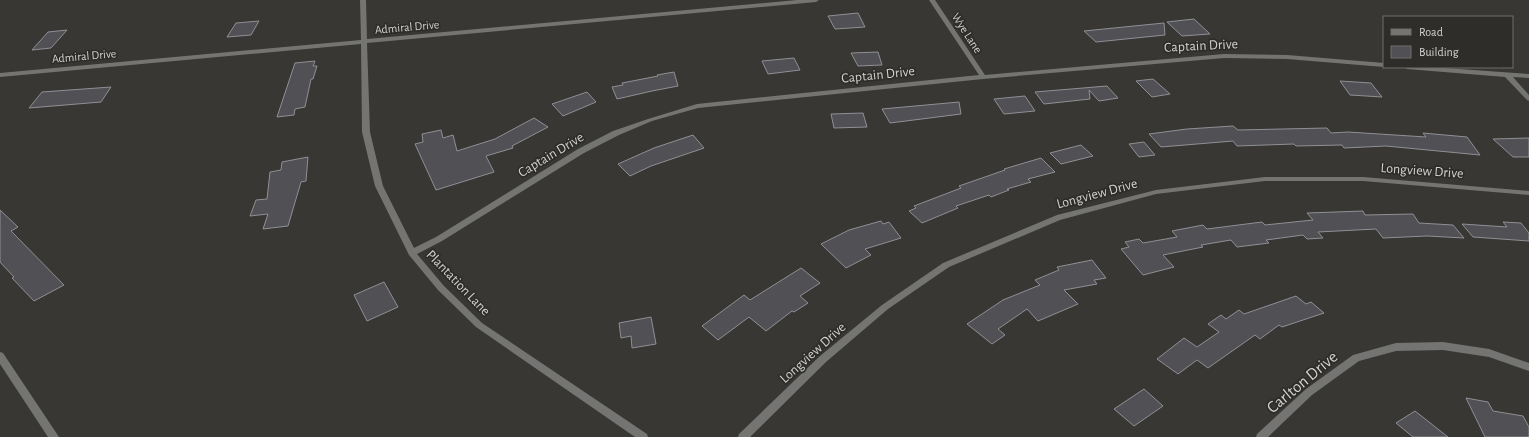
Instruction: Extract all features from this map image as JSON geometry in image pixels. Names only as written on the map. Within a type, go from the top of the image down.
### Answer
[{"type":"street","name":"Plantation Lane","points":[[363,0],[366,132],[379,186],[412,253],[441,288],[479,326],[643,437]]},
{"type":"street","name":"Admiral Drive","points":[[0,75],[816,0]]},
{"type":"street","name":"Wye Lane","points":[[932,0],[983,77]]},
{"type":"street","name":"Captain Drive","points":[[412,253],[438,239],[581,151],[616,132],[697,106],[983,77],[1224,56],[1287,57],[1383,65]]},
{"type":"street","points":[[1418,68],[1507,76],[1529,76]]},
{"type":"street","points":[[1507,76],[1529,99]]},
{"type":"street","name":"Longview Drive","points":[[743,437],[823,359],[885,307],[946,265],[1057,218],[1156,192],[1265,179],[1363,179],[1529,193]]},
{"type":"street","name":"Carlton Drive","points":[[1261,437],[1309,392],[1356,358],[1396,346],[1443,346],[1489,353],[1529,367]]},
{"type":"street","points":[[0,356],[54,437]]},
{"type":"building","points":[[858,13],[865,27],[835,29],[828,16]]},
{"type":"building","points":[[1194,19],[1210,34],[1182,36],[1167,22]]},
{"type":"building","points":[[259,21],[251,35],[227,37],[236,23]]},
{"type":"building","points":[[1164,23],[1165,35],[1096,42],[1084,31]]},
{"type":"building","points":[[67,30],[51,48],[32,50],[48,32]]},
{"type":"building","points":[[878,52],[882,65],[858,66],[851,53]]},
{"type":"building","points":[[794,58],[800,70],[768,74],[762,61]]},
{"type":"building","points":[[315,61],[313,66],[317,66],[313,79],[311,79],[305,107],[295,109],[294,115],[277,117],[295,63]]},
{"type":"building","points":[[674,72],[678,86],[617,99],[612,87],[623,85],[622,83]]},
{"type":"building","points":[[1153,79],[1170,94],[1152,97],[1136,81]]},
{"type":"building","points":[[1340,81],[1371,83],[1382,97],[1350,95]]},
{"type":"building","points":[[1107,86],[1118,98],[1099,101],[1089,90],[1090,99],[1044,104],[1035,92]]},
{"type":"building","points":[[111,87],[101,102],[29,108],[42,92]]},
{"type":"building","points":[[587,92],[596,102],[563,116],[552,104]]},
{"type":"building","points":[[1025,96],[1035,111],[1004,114],[994,99]]},
{"type":"building","points":[[959,102],[961,114],[890,123],[882,109]]},
{"type":"building","points":[[863,113],[867,127],[834,128],[831,114]]},
{"type":"building","points":[[534,118],[548,127],[512,146],[513,148],[486,156],[494,172],[436,190],[415,144],[423,142],[422,134],[441,130],[443,138],[453,135],[457,151],[495,139]]},
{"type":"building","points":[[1233,126],[1238,130],[1327,128],[1331,133],[1348,132],[1426,137],[1423,133],[1467,137],[1480,155],[1386,146],[1344,148],[1342,145],[1296,146],[1294,144],[1237,146],[1233,141],[1161,147],[1149,134],[1187,129]]},
{"type":"building","points":[[693,135],[704,148],[651,166],[630,176],[618,164],[654,148]]},
{"type":"building","points":[[1529,138],[1529,157],[1513,157],[1493,139]]},
{"type":"building","points":[[1144,142],[1155,155],[1139,157],[1129,144]]},
{"type":"building","points":[[1081,145],[1093,156],[1061,164],[1050,153]]},
{"type":"building","points":[[308,157],[306,181],[301,182],[288,226],[263,229],[268,214],[250,216],[256,200],[267,199],[270,172],[281,170],[282,162]]},
{"type":"building","points":[[1041,158],[1055,172],[1028,179],[1031,182],[1007,189],[1009,190],[991,197],[989,195],[956,206],[958,208],[922,223],[909,211],[916,208],[914,206],[961,188],[959,186],[1005,170],[1004,169]]},
{"type":"building","points":[[0,210],[18,227],[11,231],[64,285],[34,301],[12,278],[14,277],[0,262]]},
{"type":"building","points":[[1363,211],[1365,215],[1413,214],[1419,223],[1453,225],[1464,238],[1427,236],[1383,238],[1376,229],[1318,232],[1323,238],[1307,239],[1303,235],[1266,240],[1269,243],[1237,247],[1231,240],[1201,245],[1203,247],[1163,255],[1174,267],[1143,275],[1121,249],[1129,247],[1125,242],[1139,239],[1143,243],[1177,237],[1172,231],[1203,225],[1207,229],[1262,222],[1265,225],[1313,220],[1307,213]]},
{"type":"building","points":[[881,221],[883,224],[889,222],[901,238],[865,249],[871,255],[846,268],[821,244],[849,230]]},
{"type":"building","points":[[1503,222],[1521,223],[1529,233],[1529,241],[1473,237],[1462,224],[1507,227]]},
{"type":"building","points":[[1092,260],[1106,278],[1094,280],[1097,284],[1064,290],[1078,304],[1038,321],[1027,309],[998,329],[1005,335],[992,344],[967,324],[1003,300],[1040,285],[1035,280],[1059,270],[1057,267]]},
{"type":"building","points":[[801,268],[820,283],[800,296],[808,303],[794,312],[792,311],[766,331],[749,317],[718,340],[702,326],[744,295],[750,300]]},
{"type":"building","points":[[384,282],[398,307],[367,321],[354,295]]},
{"type":"building","points":[[1296,296],[1306,304],[1311,302],[1324,313],[1282,327],[1279,325],[1260,339],[1255,335],[1208,368],[1197,360],[1178,374],[1157,359],[1184,338],[1197,347],[1219,332],[1208,324],[1221,315],[1226,319],[1239,310],[1244,314]]},
{"type":"building","points":[[651,317],[656,344],[632,348],[631,336],[621,338],[619,323]]},
{"type":"building","points":[[1144,389],[1163,406],[1134,426],[1114,409]]},
{"type":"building","points":[[1466,398],[1488,402],[1493,411],[1523,416],[1529,427],[1529,437],[1485,437]]},
{"type":"building","points":[[1415,411],[1448,437],[1413,437],[1396,423]]}]
